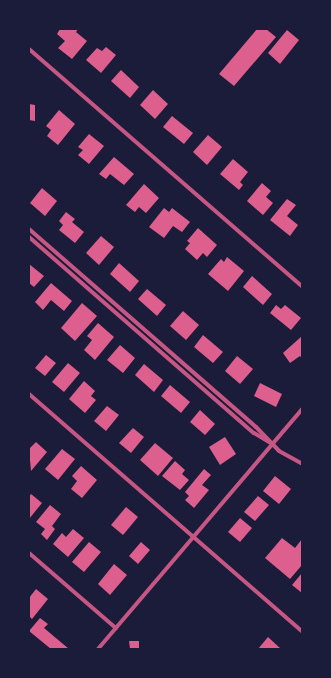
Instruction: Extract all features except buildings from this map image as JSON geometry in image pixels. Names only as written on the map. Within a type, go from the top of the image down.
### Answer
[{"type":"street","points":[[30,50],[302,286]]},
{"type":"street","points":[[29,229],[256,427],[272,444]]},
{"type":"street","points":[[29,237],[254,434],[302,464]]},
{"type":"street","points":[[29,394],[302,631]]},
{"type":"street","points":[[98,649],[302,409]]},
{"type":"street","points":[[29,552],[116,628]]}]
